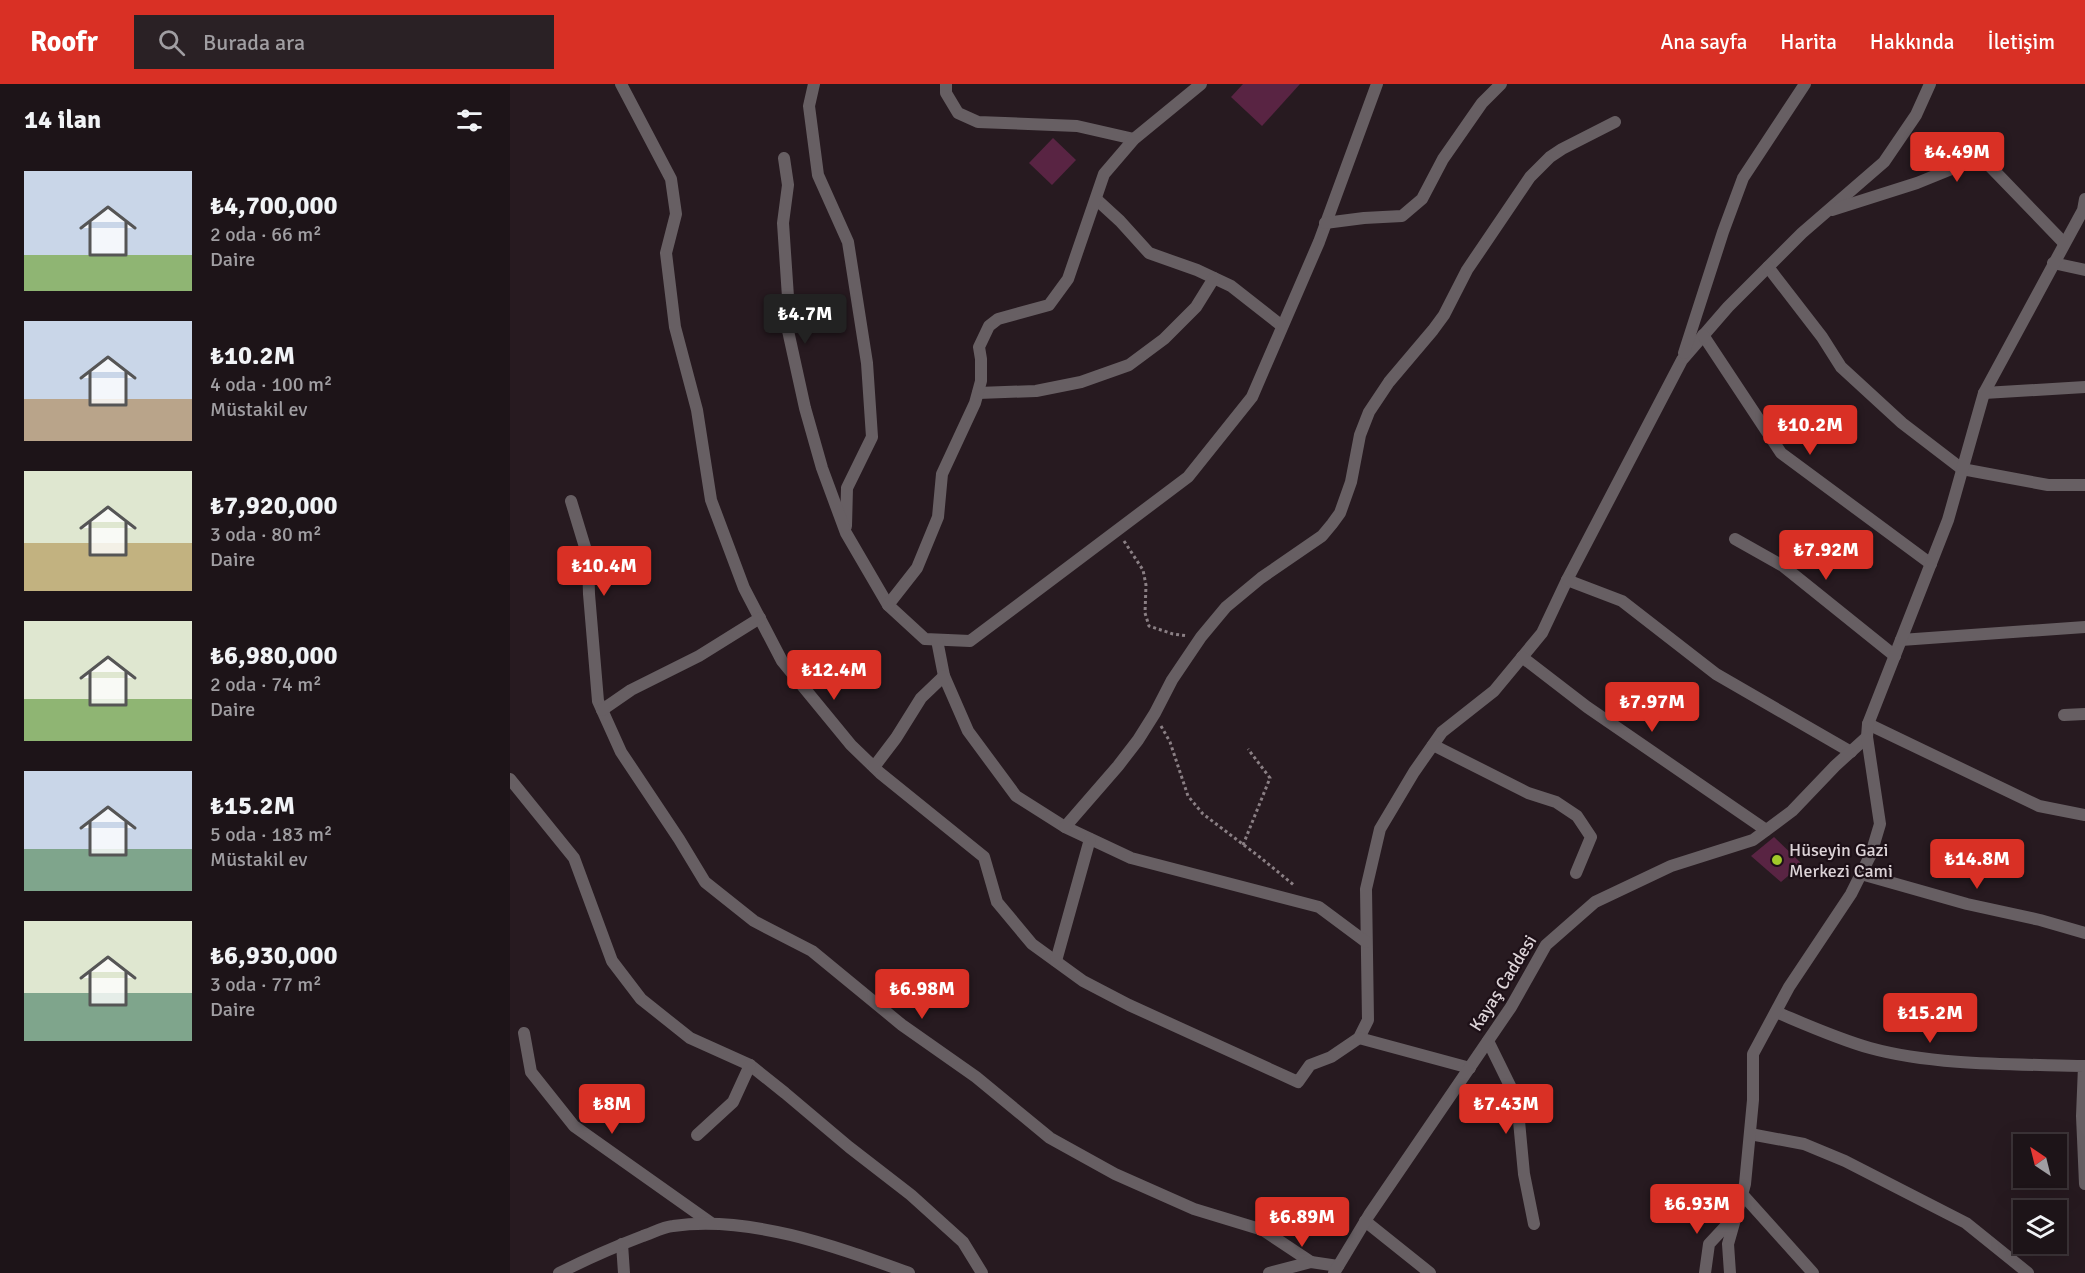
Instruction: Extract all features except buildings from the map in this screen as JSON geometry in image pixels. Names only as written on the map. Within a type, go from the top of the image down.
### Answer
[{"type":"street","points":[[621,84],[672,179],[676,214],[666,253],[675,327],[697,410],[711,500],[744,588],[782,661],[851,745],[874,767],[984,857],[997,902],[1032,944],[1083,981],[1129,1005],[1298,1082],[1310,1065],[1331,1057],[1359,1038],[1368,1020],[1366,889],[1380,829],[1442,732],[1494,692],[1542,633],[1567,580],[1682,360],[1723,232],[1743,178],[1805,84]]},
{"type":"street","points":[[814,84],[809,106],[818,175],[848,242],[867,363],[872,436],[847,488],[846,533]]},
{"type":"street","points":[[946,84],[946,93],[958,113],[978,122],[1077,126],[1134,139]]},
{"type":"street","points":[[888,605],[917,568],[938,517],[942,474],[975,403],[981,381],[979,347],[989,326],[998,319],[1049,305],[1068,279],[1104,174],[1134,139],[1201,84]]},
{"type":"street","points":[[784,158],[788,185],[783,223],[788,297],[785,316],[807,418],[822,468],[846,533],[888,605],[925,639],[970,641],[1188,477],[1252,397],[1325,224],[1377,84]]},
{"type":"street","points":[[1325,224],[1364,218],[1402,216],[1422,199],[1443,159],[1482,103],[1501,84]]},
{"type":"street","points":[[1682,360],[1728,307],[1768,267],[1884,162],[1916,115],[1930,84]]},
{"type":"street","points":[[1065,827],[1118,766],[1155,713],[1172,680],[1201,637],[1240,594],[1322,536],[1340,513],[1351,482],[1360,435],[1369,412],[1389,382],[1439,322],[1467,270],[1530,177],[1563,148],[1615,122]]},
{"type":"street","points":[[1828,211],[1917,183],[1981,157],[2064,243]]},
{"type":"street","points":[[1096,199],[1120,221],[1149,254],[1232,286],[1282,326]]},
{"type":"street","points":[[1730,1273],[1728,1244],[1742,1194],[1750,1134],[1753,1054],[1790,987],[1851,894],[1871,854],[1880,824],[1867,737],[1868,724],[1948,520],[1984,393],[2082,210],[2085,199]]},
{"type":"street","points":[[2053,263],[2085,270]]},
{"type":"street","points":[[1768,267],[1822,337],[1841,367],[1902,423],[1962,469],[2048,485],[2085,485]]},
{"type":"street","points":[[978,393],[1035,391],[1081,382],[1129,365],[1164,339],[1196,307],[1214,278]]},
{"type":"street","points":[[1703,335],[1781,453],[1930,564]]},
{"type":"street","points":[[1984,393],[2085,387]]},
{"type":"street","points":[[571,501],[588,557],[598,701],[621,752],[679,838],[705,882],[754,921],[812,951],[902,1025],[976,1077],[1050,1138],[1115,1174],[1194,1209],[1263,1230],[1311,1262],[1336,1270]]},
{"type":"street","points":[[1735,539],[1783,566],[1894,656]]},
{"type":"street","points":[[1567,580],[1622,601],[1716,674],[1851,752]]},
{"type":"street","points":[[602,710],[631,690],[699,656],[760,618]]},
{"type":"street","points":[[1901,640],[2085,627]]},
{"type":"street","points":[[937,640],[944,676],[968,731],[1016,796],[1065,827],[1131,858],[1319,907],[1366,942]]},
{"type":"street","points":[[1522,657],[1587,707],[1766,830]]},
{"type":"street","points":[[874,767],[896,738],[921,698],[944,676]]},
{"type":"street","points":[[2064,715],[2085,714]]},
{"type":"street","points":[[1868,724],[2039,806],[2085,815]]},
{"type":"street","name":"Kayaş Caddesi","points":[[1336,1270],[1365,1221],[1511,1007],[1546,945],[1595,902],[1671,866],[1753,840],[1792,811],[1867,737]]},
{"type":"street","points":[[1433,745],[1528,793],[1556,802],[1577,816],[1591,837],[1576,873]]},
{"type":"street","points":[[510,779],[574,858],[612,961],[641,999],[690,1038],[750,1065],[911,1195],[963,1242],[982,1273]]},
{"type":"street","points":[[1056,961],[1090,839]]},
{"type":"street","points":[[1861,874],[1967,904],[2040,920],[2085,933]]},
{"type":"street","points":[[1776,1012],[1833,1036],[1871,1048],[1922,1058],[2084,1066],[2085,1184]]},
{"type":"street","points":[[524,1033],[531,1072],[574,1125],[711,1223]]},
{"type":"street","points":[[1359,1038],[1470,1068]]},
{"type":"street","points":[[1488,1041],[1517,1100],[1524,1174],[1534,1224]]},
{"type":"street","points":[[697,1135],[733,1102],[750,1065]]},
{"type":"street","points":[[1750,1134],[1804,1144],[1845,1161],[1966,1223],[2028,1273]]},
{"type":"street","points":[[1742,1194],[1813,1273]]},
{"type":"street","points":[[1705,1273],[1709,1244],[1736,1215]]},
{"type":"street","points":[[1365,1221],[1430,1273]]},
{"type":"street","points":[[559,1273],[597,1253],[671,1226],[711,1223],[782,1232],[909,1273]]},
{"type":"street","points":[[622,1244],[624,1273]]},
{"type":"street","points":[[1269,1273],[1311,1262]]},
{"type":"path","points":[[1118,530],[1143,570],[1146,585],[1144,613],[1149,626],[1173,634],[1201,637]]},
{"type":"path","points":[[1155,713],[1170,742],[1188,796],[1203,814],[1319,907]]},
{"type":"path","points":[[1243,845],[1270,778],[1248,749]]},
{"type":"place","name":"Hüseyin Gazi Merkezi Cami","points":[[1777,860]]}]
